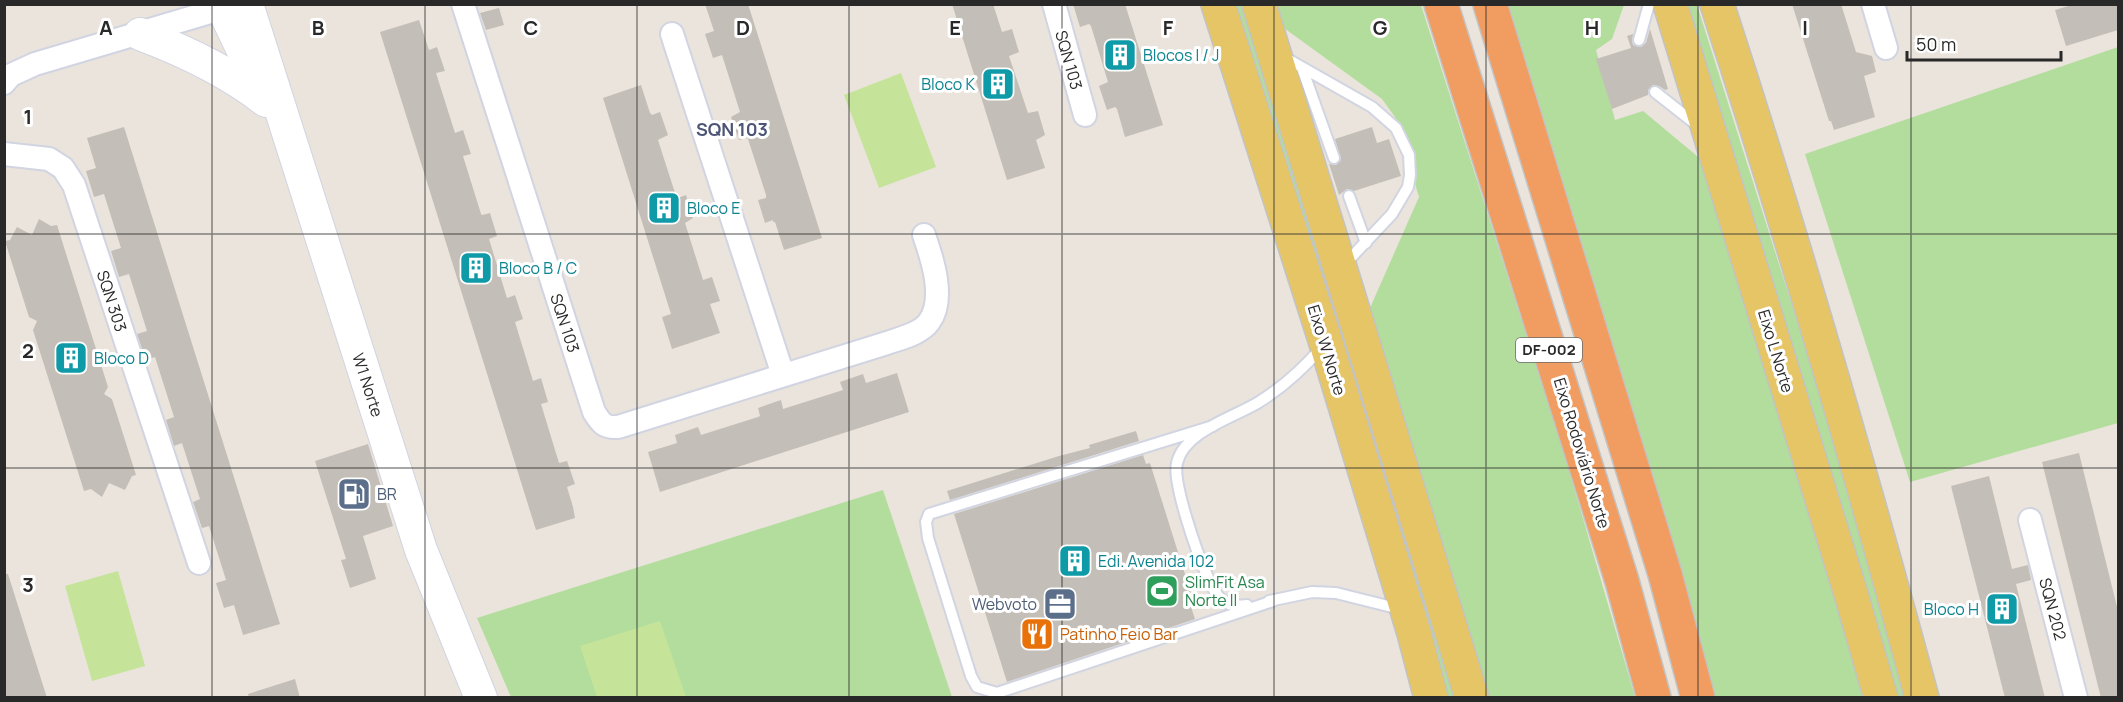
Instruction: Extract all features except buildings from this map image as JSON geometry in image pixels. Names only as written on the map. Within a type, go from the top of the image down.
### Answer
[{"type":"highway","name":"Eixo Rodoviário Norte","points":[[1441,4],[1622,581],[1654,698]]},
{"type":"highway","name":"DF-002","points":[[1490,4],[1665,574],[1698,698]]},
{"type":"main road","name":"Eixo W Norte","points":[[1218,4],[1326,343],[1431,698]]},
{"type":"main road","points":[[1259,4],[1472,698]]},
{"type":"main road","name":"Eixo L Norte","points":[[1670,4],[1881,698]]},
{"type":"main road","points":[[1718,4],[1791,237],[1865,489],[1922,698]]},
{"type":"street","name":"SQN 103","points":[[463,4],[594,412],[601,423],[607,427],[618,427],[915,333],[929,321],[936,304],[936,270],[924,235]]},
{"type":"street","name":"SQN 103","points":[[1054,4],[1085,115]]},
{"type":"street","points":[[1873,4],[1886,48]]},
{"type":"street","points":[[4,83],[11,75],[35,64],[222,7]]},
{"type":"street","name":"W1 Norte","points":[[222,7],[266,101],[288,131]]},
{"type":"street","name":"W1 Norte","points":[[222,7],[288,131],[421,550],[481,698]]},
{"type":"street","points":[[672,34],[783,375]]},
{"type":"street","points":[[128,37],[215,66],[242,82],[266,101]]},
{"type":"street","name":"SQN 303","points":[[4,154],[49,159],[63,168],[74,185],[199,562]]},
{"type":"street","name":"SQN 202","points":[[2030,520],[2076,698]]},
{"type":"street","name":"W1 Norte","points":[[456,636],[456,698]]},
{"type":"lane","points":[[1639,40],[1649,4]]},
{"type":"lane","points":[[1274,52],[1372,107],[1396,128],[1409,155],[1408,187],[1392,214],[1340,269]]},
{"type":"lane","points":[[1302,68],[1335,158]]},
{"type":"lane","points":[[1655,92],[1710,136]]},
{"type":"lane","points":[[1349,196],[1366,243]]},
{"type":"lane","points":[[1326,343],[1288,381],[1259,402],[1192,439],[1181,452],[1176,465],[1179,486],[1199,558],[1215,592],[1226,603],[1237,607],[1312,592],[1336,593],[1407,611]]},
{"type":"lane","points":[[1213,426],[929,514],[926,522],[928,538],[971,676],[977,687],[997,693],[1273,601]]},
{"type":"green space","points":[[1227,5],[1243,5],[1457,697],[1442,697]]},
{"type":"green space","points":[[1270,5],[1421,5],[1563,450],[1635,697],[1473,697],[1366,317],[1419,197],[1395,117],[1382,99],[1277,23]]},
{"type":"green space","points":[[1502,5],[1624,5],[1612,39],[1596,50],[1615,120],[1643,111],[1703,161],[1866,697],[1712,697]]},
{"type":"green space","points":[[1681,5],[1697,5],[1827,416],[1907,697],[1892,697]]},
{"type":"green space","points":[[2118,47],[2118,423],[1910,482],[1805,154]]},
{"type":"green space","points":[[901,73],[936,167],[879,188],[844,95]]},
{"type":"green space","points":[[883,490],[952,697],[511,697],[477,618]]},
{"type":"green space","points":[[118,571],[145,666],[92,681],[65,586]]},
{"type":"green space","points":[[660,621],[686,697],[597,697],[580,646]]},
{"type":"place","name":"Blocos I / J","points":[[1120,55]]},
{"type":"place","name":"Bloco K","points":[[998,84]]},
{"type":"place","name":"Bloco E","points":[[664,208]]},
{"type":"place","name":"Bloco B / C","points":[[476,268]]},
{"type":"place","name":"Bloco D","points":[[71,358]]},
{"type":"place","name":"BR","points":[[354,494]]},
{"type":"place","name":"Edi. Avenida 102","points":[[1075,561]]},
{"type":"place","name":"SlimFit Asa Norte II","points":[[1162,591]]},
{"type":"place","name":"Webvoto","points":[[1060,604]]},
{"type":"place","name":"Bloco H","points":[[2002,609]]},
{"type":"place","name":"Patinho Feio Bar","points":[[1037,634]]},
{"type":"district","name":"SQN 103","points":[[732,130]]}]
